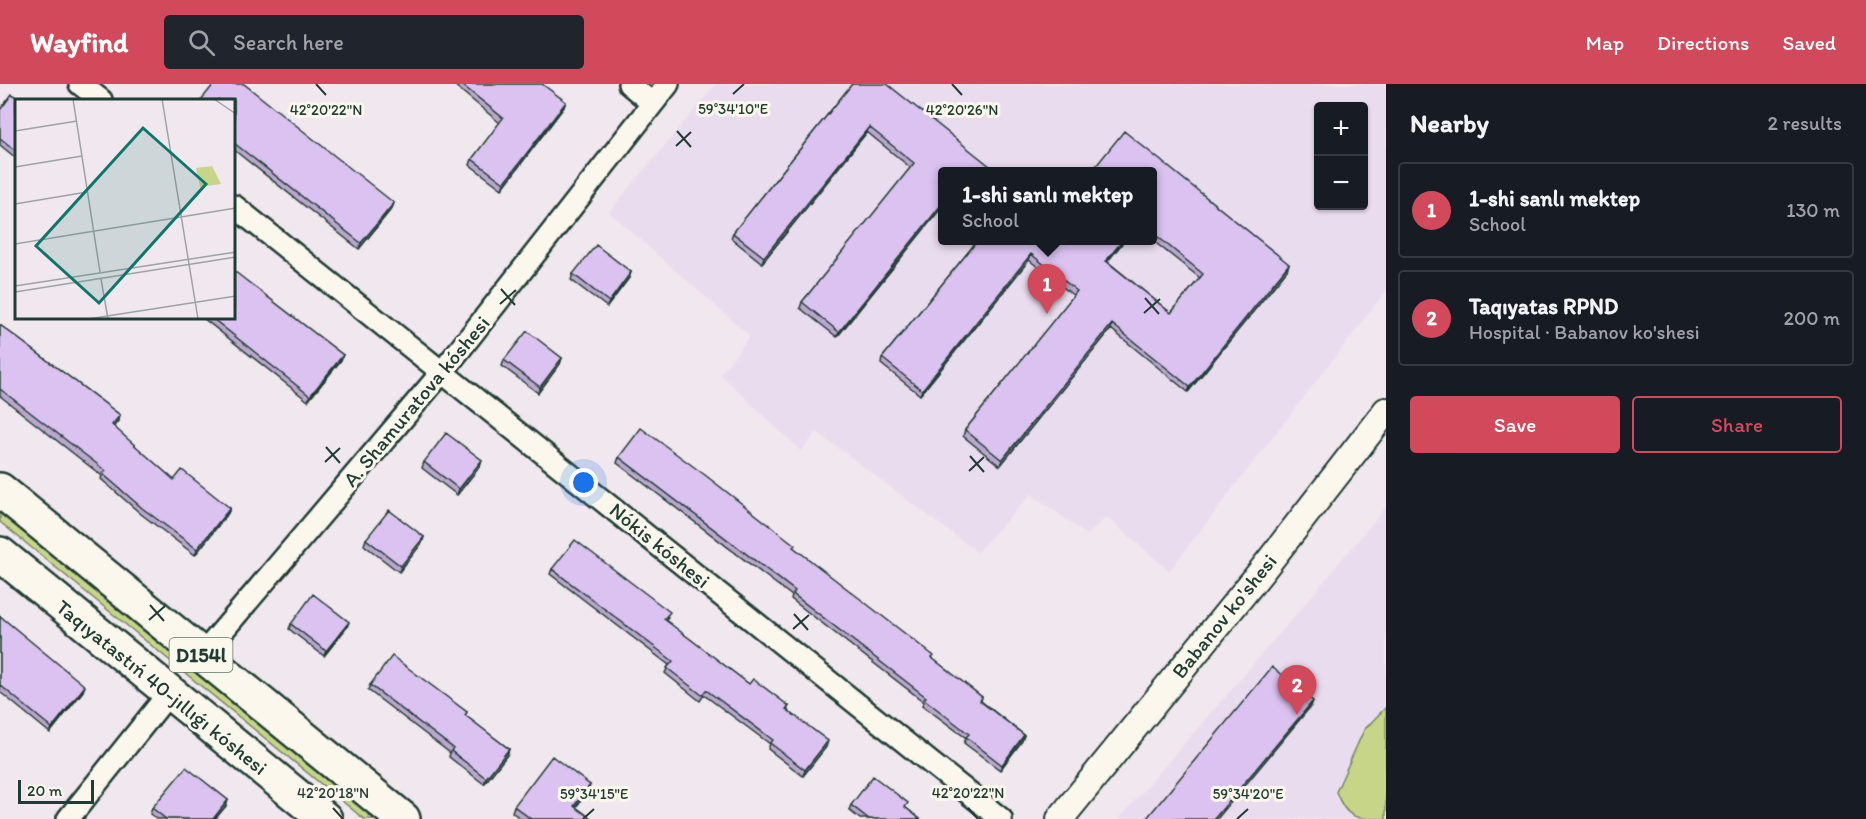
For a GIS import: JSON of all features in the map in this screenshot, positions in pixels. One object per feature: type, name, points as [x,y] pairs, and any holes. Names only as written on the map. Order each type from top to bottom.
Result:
[{"type":"main road","name":"D154l","points":[[0,489],[403,819]]},
{"type":"main road","name":"Taqıyatastıń 40-jıllıǵı kóshesi","points":[[0,554],[325,819]]},
{"type":"street","points":[[80,84],[100,99]]},
{"type":"street","points":[[629,84],[652,103]]},
{"type":"street","name":"A. Shamuratova kóshesi","points":[[202,655],[443,371],[668,84]]},
{"type":"street","name":"Nókis kóshesi","points":[[236,208],[1001,819]]},
{"type":"street","name":"Babanov ko'shesi","points":[[1060,819],[1260,573],[1386,411]]},
{"type":"street","points":[[68,819],[169,693]]},
{"type":"shaded area","points":[[716,84],[1386,84],[1386,291],[1169,571],[1107,517],[1087,535],[1031,494],[977,552],[817,432],[801,451],[720,374],[750,336],[609,212]]},
{"type":"shaded area","points":[[1386,507],[1386,819],[1119,819],[1299,611]]},
{"type":"green space","points":[[0,510],[379,819],[364,819],[0,522]]},
{"type":"green space","points":[[1386,707],[1386,819],[1359,818],[1344,808],[1336,792],[1364,730]]},
{"type":"building","points":[[214,84],[244,84],[394,203],[361,243],[236,145],[236,99],[202,99]]},
{"type":"building","points":[[461,84],[542,84],[566,102],[504,183],[472,159],[503,118]]},
{"type":"building","points":[[852,84],[887,84],[991,167],[938,167],[938,209],[839,332],[802,302],[914,163],[869,127],[764,257],[733,233]]},
{"type":"building","points":[[12,94],[19,99],[15,99],[15,150],[0,138],[0,110]]},
{"type":"building","points":[[1124,131],[1289,264],[1190,387],[1112,324],[1002,460],[965,430],[1077,291],[1031,254],[922,390],[882,358],[974,245],[1119,245],[1106,261],[1171,313],[1203,274],[1157,236],[1157,167],[1095,167]]},
{"type":"building","points":[[596,245],[631,272],[609,302],[573,274]]},
{"type":"building","points":[[236,273],[343,355],[310,396],[215,320],[236,320]]},
{"type":"building","points":[[0,325],[120,415],[112,425],[174,480],[182,470],[230,508],[197,549],[142,508],[103,474],[106,471],[0,389]]},
{"type":"building","points":[[527,331],[562,358],[540,387],[504,360]]},
{"type":"building","points":[[641,428],[795,545],[793,547],[934,656],[932,658],[982,697],[980,701],[1024,735],[1002,765],[966,737],[969,734],[924,699],[926,697],[793,594],[795,591],[619,457]]},
{"type":"building","points":[[446,433],[482,460],[459,489],[424,462]]},
{"type":"building","points":[[389,510],[424,537],[401,566],[366,539]]},
{"type":"building","points":[[575,540],[670,612],[664,619],[749,684],[753,679],[789,706],[786,709],[828,741],[805,770],[770,743],[773,740],[706,690],[702,695],[667,668],[673,661],[552,569]]},
{"type":"building","points":[[313,594],[349,622],[326,651],[291,624]]},
{"type":"building","points":[[0,616],[85,686],[52,728],[0,685]]},
{"type":"building","points":[[392,656],[467,712],[465,715],[509,749],[486,778],[451,751],[453,748],[370,685]]},
{"type":"building","points":[[1272,667],[1313,701],[1214,819],[1146,819]]},
{"type":"building","points":[[552,756],[590,785],[574,806],[592,819],[531,819],[514,806]]},
{"type":"building","points":[[186,767],[228,800],[213,819],[166,819],[152,808]]},
{"type":"building","points":[[873,776],[908,803],[905,807],[920,819],[869,819],[851,805]]},
{"type":"place","name":"1-shi sanlı mektep","points":[[1047,314]]},
{"type":"place","name":"Taqıyatas RPND","points":[[1297,715]]}]
